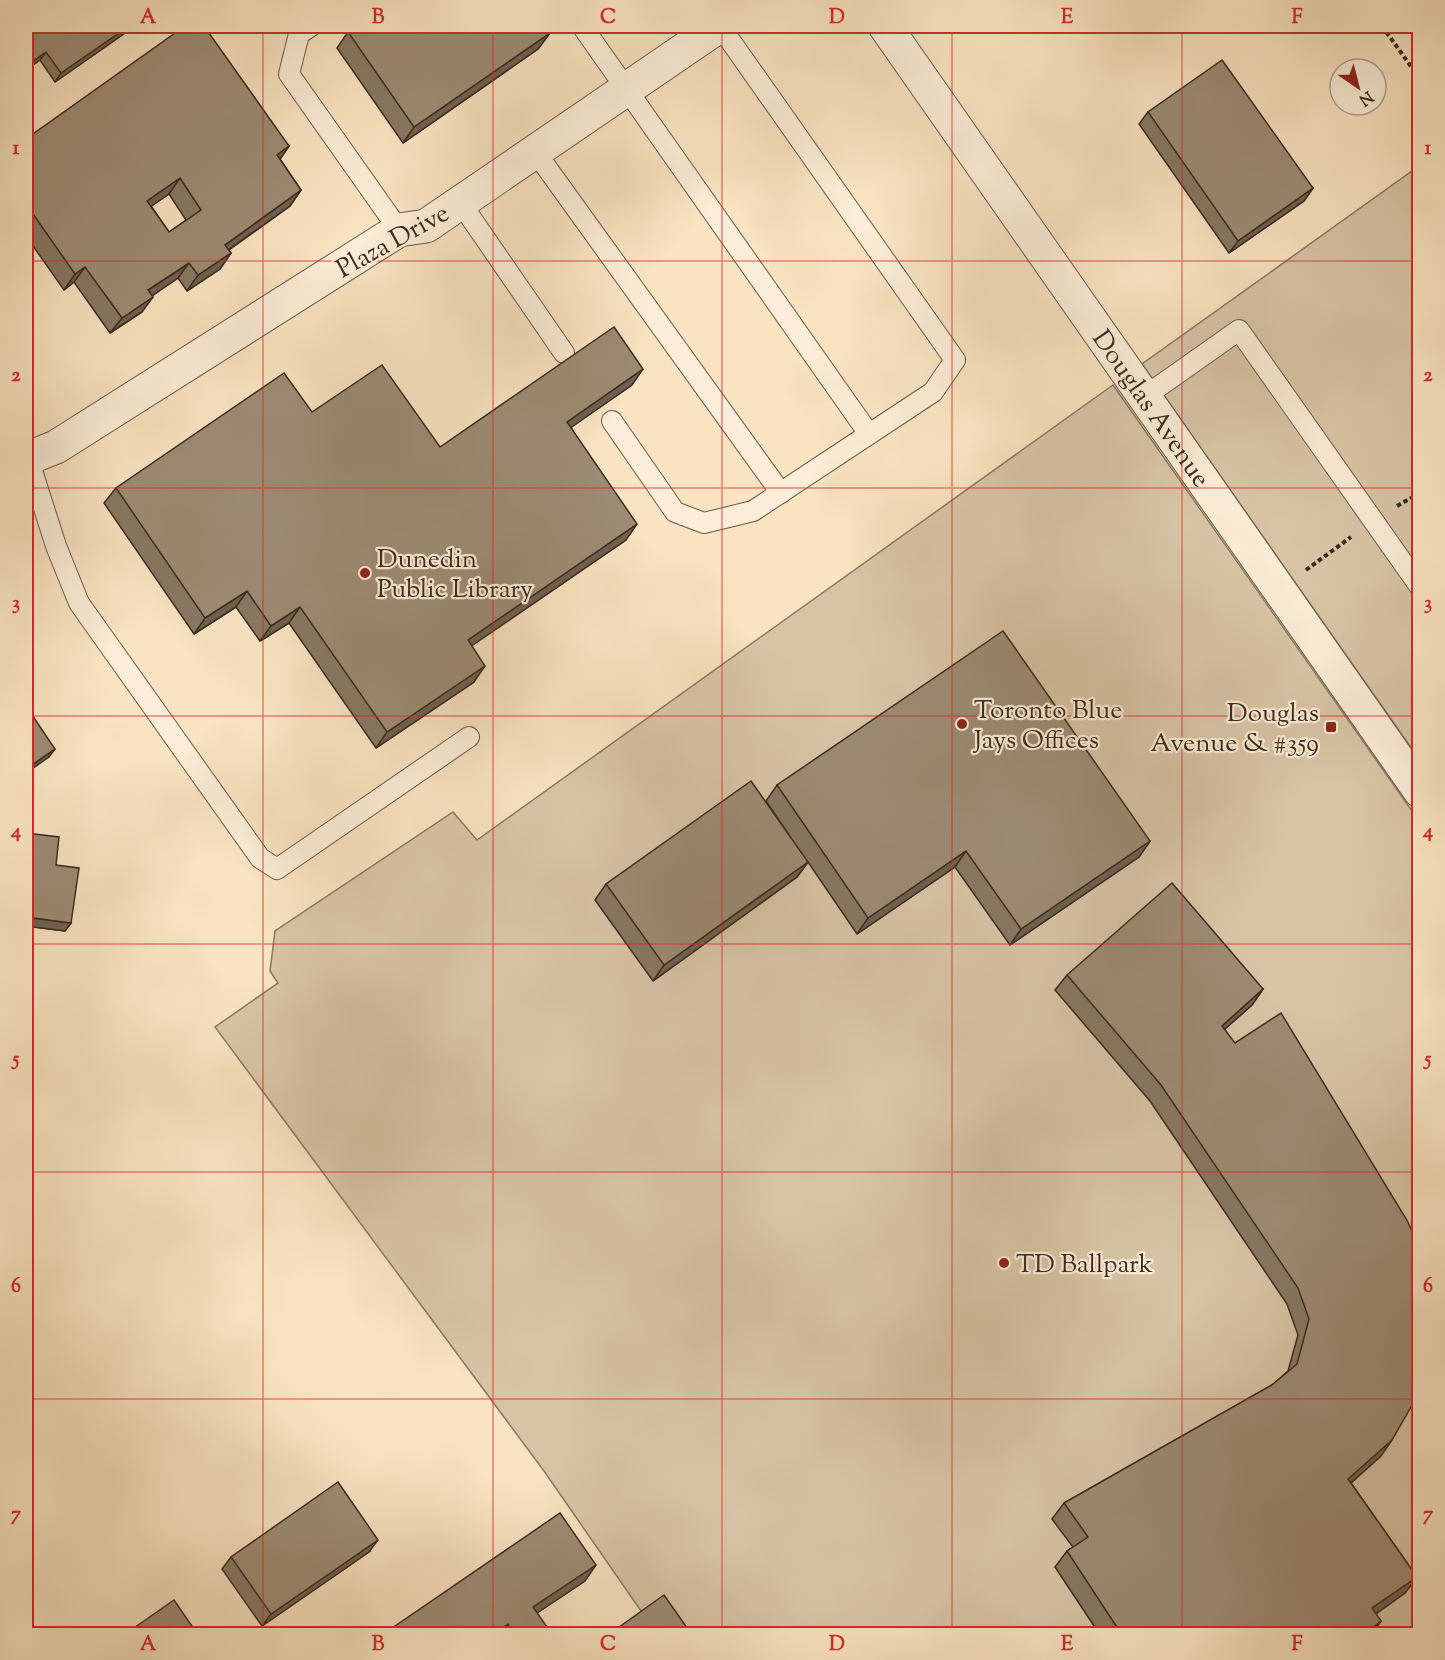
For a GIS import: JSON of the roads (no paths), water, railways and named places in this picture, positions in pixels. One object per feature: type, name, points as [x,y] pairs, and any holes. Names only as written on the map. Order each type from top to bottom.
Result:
[{"type":"street","name":"Plaza Drive","points":[[27,458],[56,447],[399,230],[426,226],[534,150],[720,26]]},
{"type":"street","name":"Douglas Avenue","points":[[885,26],[1419,791]]},
{"type":"lane","points":[[311,26],[299,33],[289,74],[399,230]]},
{"type":"lane","points":[[582,26],[869,434]]},
{"type":"lane","points":[[612,421],[675,512],[704,523],[753,511],[781,493],[933,392],[955,360],[720,26]]},
{"type":"lane","points":[[534,150],[781,493]]},
{"type":"lane","points":[[460,202],[564,353]]},
{"type":"lane","points":[[1144,397],[1239,330],[1419,587]]},
{"type":"lane","points":[[27,458],[56,546],[79,603],[260,858],[277,869],[470,737]]},
{"type":"place","name":"Dunedin Public Library","points":[[365,573]]},
{"type":"place","name":"Toronto Blue Jays Offices","points":[[962,724]]},
{"type":"place","name":"Douglas Avenue & #359","points":[[1331,727]]},
{"type":"place","name":"TD Ballpark","points":[[1004,1263]]}]
